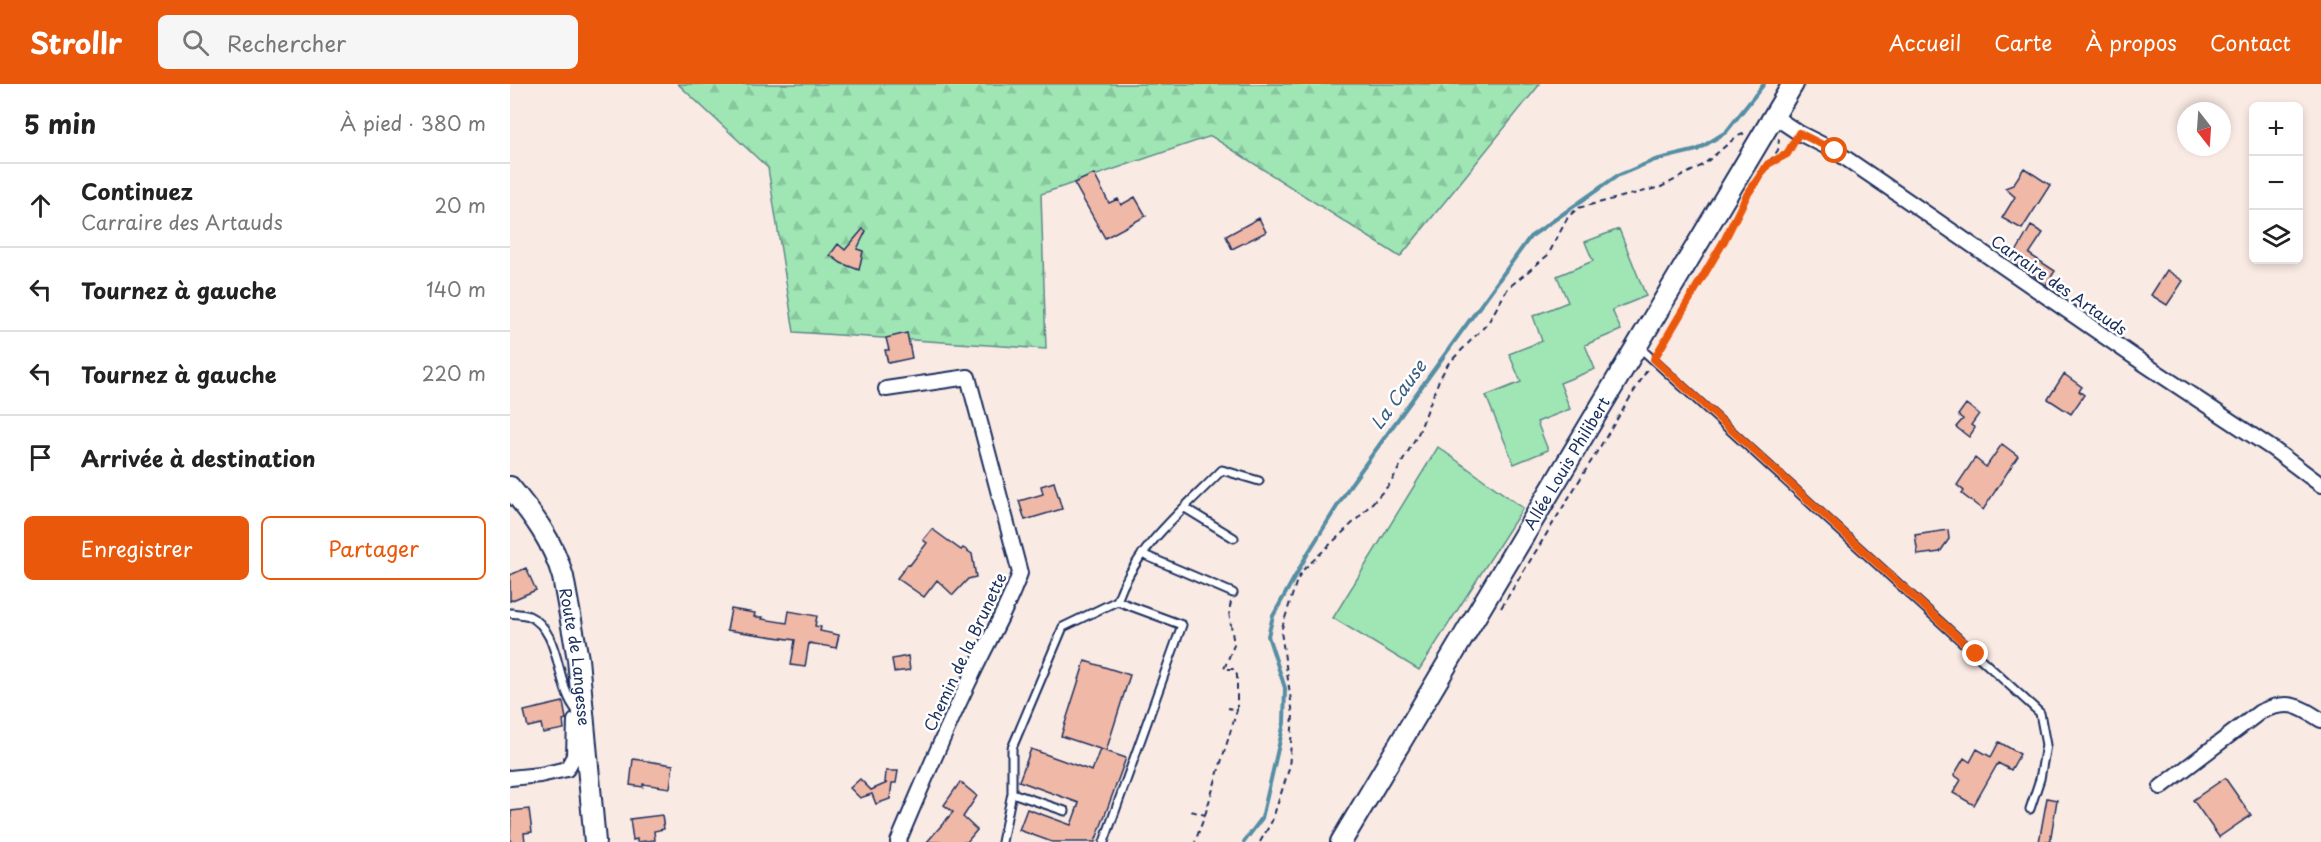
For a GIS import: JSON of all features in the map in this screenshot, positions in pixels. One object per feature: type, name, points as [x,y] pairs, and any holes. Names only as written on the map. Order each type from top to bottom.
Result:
[{"type":"street","name":"Allée Louis Philibert","points":[[1341,842],[1637,346],[1778,120],[1793,84]]},
{"type":"street","name":"Carraire des Artauds","points":[[1778,120],[1835,151],[2146,365],[2273,449],[2321,485]]},
{"type":"street","name":"Chemin de la Brunette","points":[[886,389],[968,377],[1020,573],[1010,602],[988,641],[933,756],[898,842]]},
{"type":"street","name":"Route de Langesse","points":[[510,487],[542,527],[560,564],[578,660],[595,842]]},
{"type":"street","points":[[2161,787],[2260,712],[2277,704],[2301,706],[2321,720]]},
{"type":"street","points":[[510,778],[560,772],[567,769],[574,756],[575,721],[584,719]]},
{"type":"lane","points":[[1637,346],[1654,359],[2040,713],[2046,745],[2040,778],[2030,809]]},
{"type":"lane","points":[[1002,842],[1012,794],[1012,748],[1064,627],[1117,601],[1123,583],[1142,554],[1222,470],[1258,481]]},
{"type":"lane","points":[[1185,508],[1234,538]]},
{"type":"lane","points":[[1142,554],[1233,593]]},
{"type":"lane","points":[[1104,842],[1182,626],[1117,601]]},
{"type":"lane","points":[[510,613],[528,616],[543,626],[554,650],[567,698],[584,719]]},
{"type":"lane","points":[[1012,794],[1065,811]]},
{"type":"path","points":[[1498,613],[1654,359],[1724,241],[1747,195],[1780,146],[1778,120]]},
{"type":"path","points":[[1260,842],[1272,821],[1289,769],[1293,715],[1281,631],[1302,571],[1390,484],[1419,432],[1439,380],[1448,364],[1488,323],[1508,288],[1548,255],[1568,217],[1578,208],[1661,187],[1703,165],[1736,137],[1750,131]]},
{"type":"path","points":[[1768,164],[1787,154],[1799,133]]},
{"type":"path","points":[[1195,842],[1237,710],[1237,675],[1233,669],[1224,669],[1234,645],[1229,612],[1233,593]]},
{"type":"path","points":[[1228,708],[1237,710]]},
{"type":"path","points":[[1191,811],[1205,815]]},
{"type":"green space","points":[[678,84],[1540,84],[1400,257],[1211,136],[1041,194],[1046,349],[794,332],[768,168]]},
{"type":"green space","points":[[1619,229],[1646,296],[1612,310],[1621,330],[1585,345],[1595,369],[1560,383],[1570,409],[1537,422],[1548,450],[1514,464],[1486,396],[1521,382],[1509,354],[1542,341],[1533,316],[1568,302],[1557,276],[1593,261],[1585,242]]},
{"type":"green space","points":[[1438,447],[1523,508],[1419,670],[1333,618]]},
{"type":"building","points":[[2024,168],[2050,185],[2022,229],[2002,218],[2015,197],[2005,188],[2013,185]]},
{"type":"building","points":[[1094,174],[1109,203],[1118,199],[1121,205],[1135,197],[1146,216],[1105,238],[1074,183]]},
{"type":"building","points":[[1259,218],[1266,232],[1232,249],[1226,236]]},
{"type":"building","points":[[2031,226],[2043,233],[2029,254],[2055,271],[2046,285],[2012,259]]},
{"type":"building","points":[[863,229],[866,231],[857,249],[863,251],[859,270],[841,263],[830,255],[838,244],[845,250]]},
{"type":"building","points":[[2167,270],[2183,281],[2167,305],[2151,295]]},
{"type":"building","points":[[907,333],[912,358],[888,363],[885,350],[889,350],[886,338]]},
{"type":"building","points":[[2064,374],[2082,387],[2079,391],[2084,395],[2071,414],[2048,399]]},
{"type":"building","points":[[1966,404],[1979,414],[1971,425],[1975,428],[1969,437],[1956,427],[1963,419],[1958,415]]},
{"type":"building","points":[[2002,444],[2018,456],[1983,510],[1962,494],[1964,491],[1957,485],[1975,458],[1986,467]]},
{"type":"building","points":[[1054,482],[1062,509],[1025,520],[1019,501],[1043,494],[1041,486]]},
{"type":"building","points":[[932,529],[961,550],[963,548],[972,554],[976,577],[968,579],[953,595],[937,580],[924,597],[897,578],[927,543],[923,540]]},
{"type":"building","points":[[1948,530],[1949,539],[1940,552],[1918,555],[1915,535]]},
{"type":"building","points":[[526,568],[536,590],[510,601],[510,575]]},
{"type":"building","points":[[731,609],[755,613],[754,617],[763,617],[762,619],[787,623],[789,611],[817,616],[815,626],[821,627],[820,631],[839,635],[836,648],[809,643],[805,667],[791,665],[795,640],[727,630]]},
{"type":"building","points":[[908,656],[910,670],[894,672],[892,659]]},
{"type":"building","points":[[1085,661],[1130,675],[1106,751],[1061,736]]},
{"type":"building","points":[[563,702],[566,719],[563,720],[564,729],[543,733],[541,724],[528,727],[524,711]]},
{"type":"building","points":[[1999,742],[2020,754],[2011,770],[1998,763],[1974,805],[1953,793],[1961,780],[1954,775],[1964,758],[1970,762],[1977,749],[1991,757]]},
{"type":"building","points":[[1031,749],[1092,771],[1100,749],[1126,758],[1095,842],[1052,842],[1019,830],[1027,809],[1071,825],[1079,803],[1019,781]]},
{"type":"building","points":[[633,759],[673,765],[670,788],[643,784],[643,787],[630,785]]},
{"type":"building","points":[[886,771],[898,771],[896,783],[892,783],[890,799],[876,804],[872,794],[860,798],[850,788],[860,779],[871,790],[887,783],[885,783]]},
{"type":"building","points":[[2225,778],[2251,815],[2219,837],[2193,800]]},
{"type":"building","points":[[960,782],[977,796],[963,817],[977,830],[967,842],[927,842],[953,812],[944,805]]},
{"type":"building","points":[[2047,798],[2057,800],[2050,842],[2039,842]]},
{"type":"building","points":[[529,809],[532,832],[524,833],[525,842],[510,842],[511,811]]},
{"type":"building","points":[[662,815],[664,829],[654,831],[655,840],[637,842],[637,839],[633,840],[630,819]]},
{"type":"waterway","name":"La Cause","points":[[1244,842],[1262,818],[1284,723],[1285,688],[1268,636],[1273,616],[1308,553],[1351,484],[1530,237],[1617,176],[1655,160],[1697,150],[1726,132],[1764,84]]},
{"type":"route","points":[[1835,151],[1799,133],[1787,154],[1768,164],[1747,195],[1736,221],[1654,359],[1976,654]]}]
